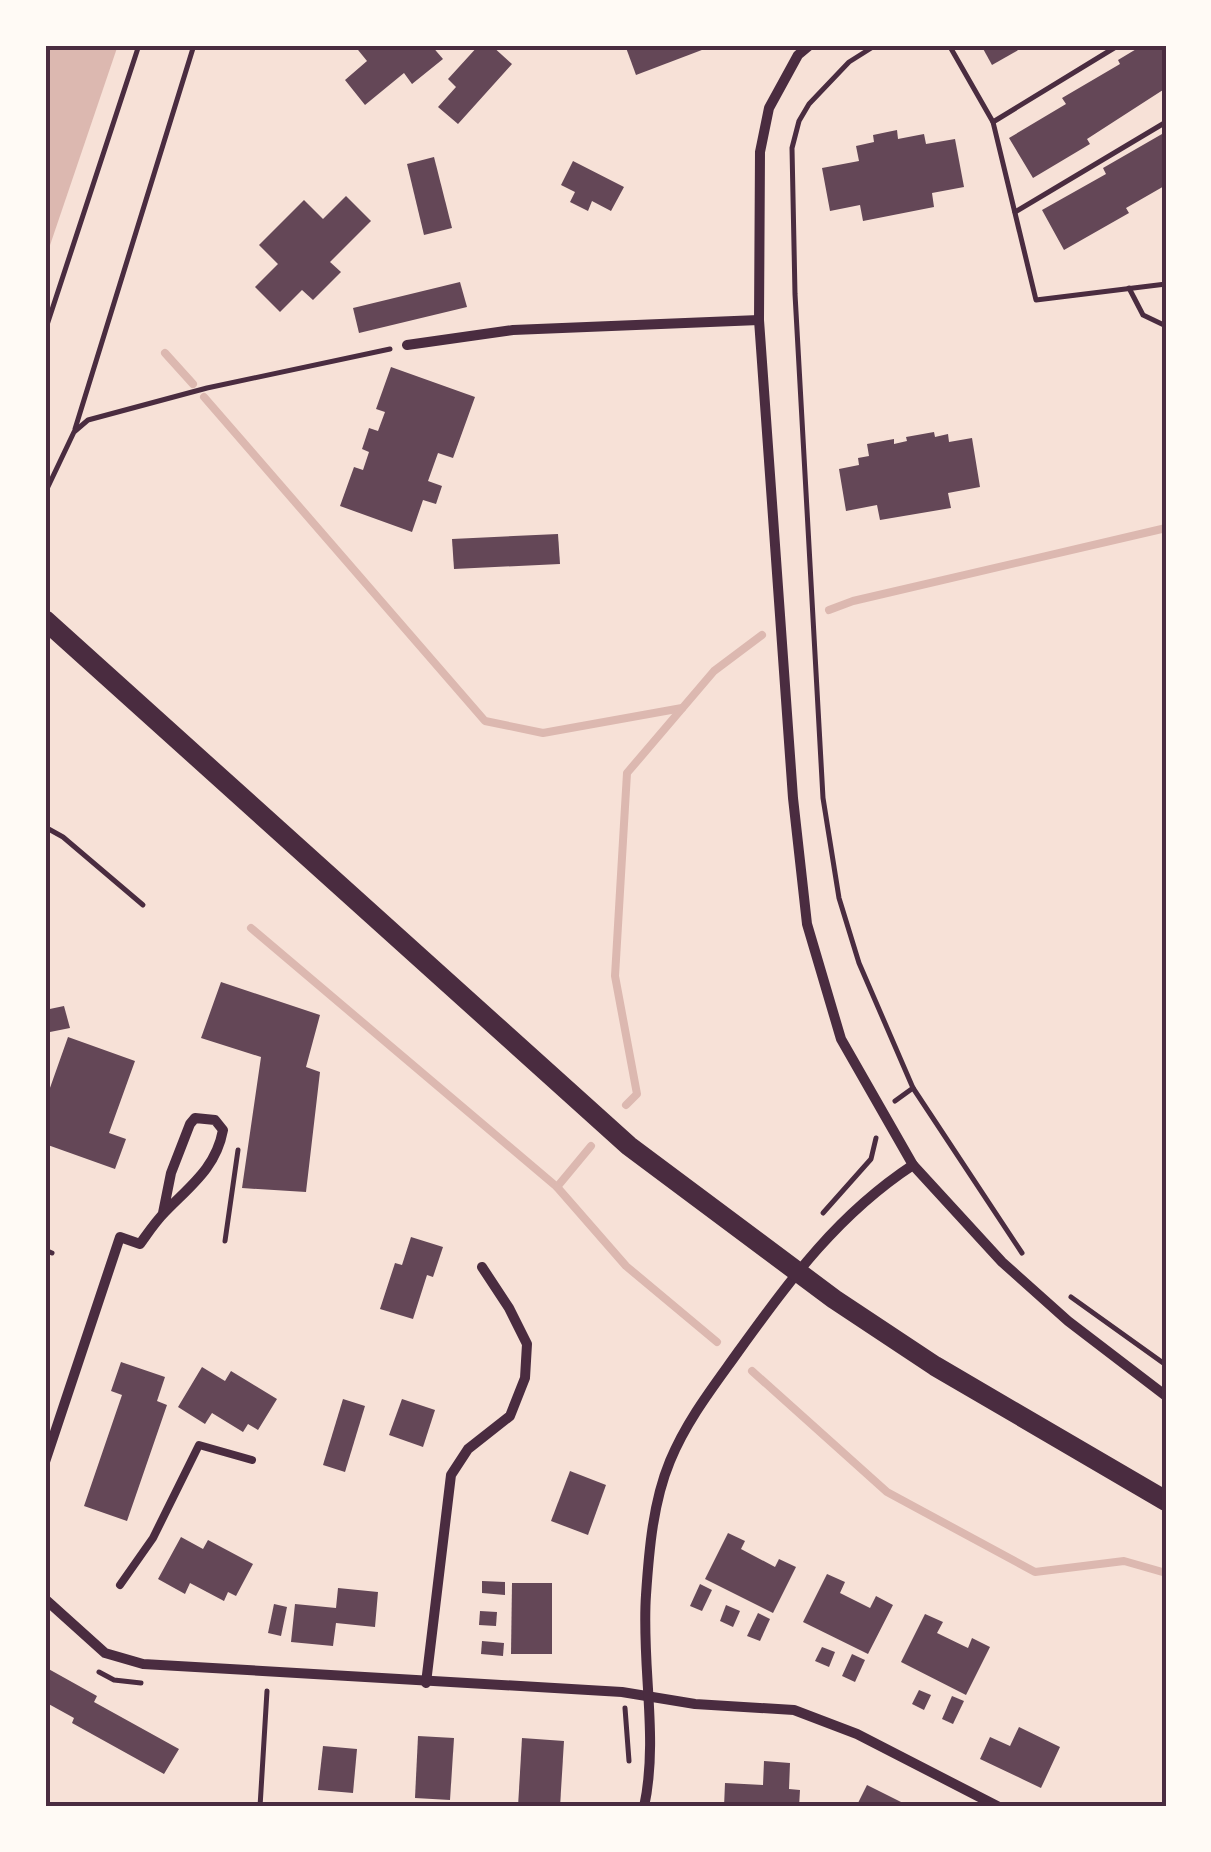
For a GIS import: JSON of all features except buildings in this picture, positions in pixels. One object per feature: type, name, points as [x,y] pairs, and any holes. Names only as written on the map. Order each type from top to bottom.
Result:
[{"type":"main road","points":[[45,620],[630,1146],[755,1242],[935,1366],[1166,1501]]},
{"type":"street","points":[[790,45],[798,55]]},
{"type":"street","points":[[810,45],[798,55],[769,108],[760,152],[759,320],[793,798],[807,924],[841,1039],[913,1164],[1002,1262],[1068,1321],[1166,1396]]},
{"type":"street","points":[[407,346],[513,330],[759,320]]},
{"type":"street","points":[[45,1462],[120,1236],[140,1244],[212,1162],[223,1130],[215,1120],[195,1118],[190,1124],[172,1173],[163,1214]]},
{"type":"street","points":[[644,1807],[649,1747],[645,1600],[657,1504],[668,1464],[686,1424],[779,1295],[833,1229],[876,1189],[913,1164]]},
{"type":"street","points":[[426,1683],[451,1475],[468,1449],[510,1416],[524,1378],[527,1344],[482,1267]]},
{"type":"street","points":[[45,1599],[104,1653],[143,1664],[622,1692],[794,1710],[857,1734],[1000,1807]]},
{"type":"lane","points":[[120,1584],[153,1538],[199,1446],[252,1460]]},
{"type":"path","points":[[45,331],[139,45]]},
{"type":"path","points":[[45,494],[74,432],[194,45]]},
{"type":"path","points":[[876,45],[825,85],[799,121],[792,148],[795,294],[823,798],[840,898],[859,963],[913,1088],[1028,1259]]},
{"type":"path","points":[[950,45],[992,122],[1036,300],[1166,284]]},
{"type":"path","points":[[992,122],[1119,45]]},
{"type":"path","points":[[1014,212],[1166,122]]},
{"type":"path","points":[[1129,288],[1143,315],[1166,326]]},
{"type":"path","points":[[74,432],[88,420],[114,412],[407,346]]},
{"type":"path","points":[[45,826],[143,904]]},
{"type":"path","points":[[821,1216],[871,1160],[876,1136],[870,1120],[913,1088]]},
{"type":"path","points":[[225,1241],[239,1147]]},
{"type":"path","points":[[1061,1290],[1166,1364]]},
{"type":"path","points":[[260,1807],[267,1691]]},
{"type":"path","points":[[622,1692],[630,1768]]},
{"type":"shaded area","points":[[45,45],[118,45],[45,260]]},
{"type":"waterway","points":[[165,353],[193,384]]},
{"type":"waterway","points":[[204,397],[485,721],[543,733],[682,708]]},
{"type":"waterway","points":[[829,610],[853,601],[1166,528]]},
{"type":"waterway","points":[[626,1105],[637,1094],[615,976],[627,773],[714,671],[762,635]]},
{"type":"waterway","points":[[251,928],[557,1187],[591,1146]]},
{"type":"waterway","points":[[557,1187],[626,1266],[717,1342]]},
{"type":"waterway","points":[[752,1371],[887,1492],[1035,1572],[1124,1561],[1166,1573]]}]
